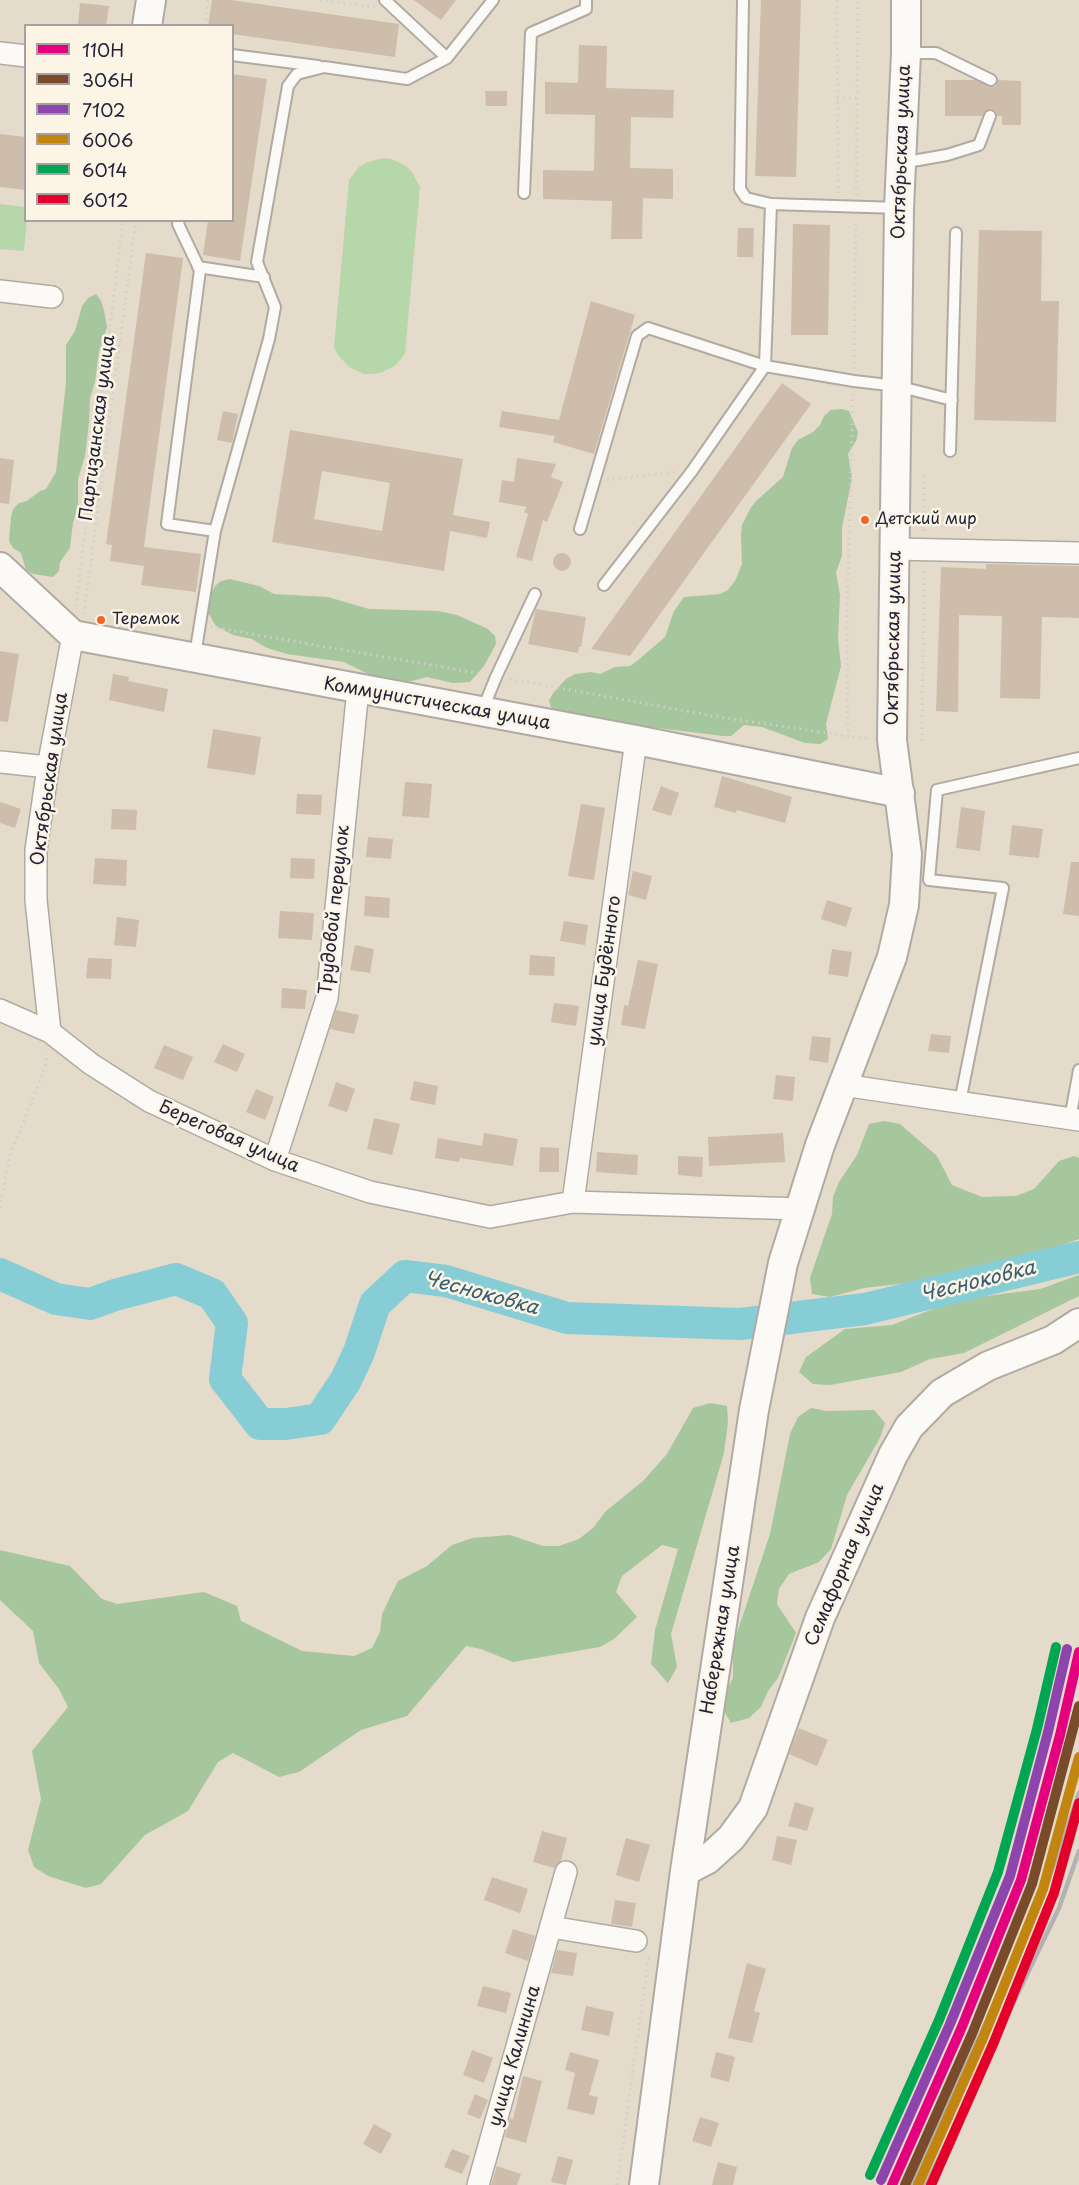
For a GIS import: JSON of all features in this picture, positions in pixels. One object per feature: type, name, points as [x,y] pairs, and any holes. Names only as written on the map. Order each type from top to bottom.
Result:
[{"type":"street","points":[[147,24],[150,0]]},
{"type":"street","name":"Октябрьская улица","points":[[843,1085],[892,957],[904,905],[907,854],[892,740],[899,208],[906,0]]},
{"type":"street","points":[[0,53],[24,56]]},
{"type":"street","points":[[0,291],[52,297]]},
{"type":"street","points":[[895,549],[1079,553]]},
{"type":"street","points":[[0,567],[77,636]]},
{"type":"street","name":"Октябрьская улица","points":[[50,1032],[36,890],[36,850],[48,767],[77,636]]},
{"type":"street","name":"Коммунистическая улица","points":[[77,636],[636,740],[900,793]]},
{"type":"street","name":"Трудовой переулок","points":[[275,1160],[327,998],[358,689]]},
{"type":"street","name":"улица Будённого","points":[[573,1202],[636,740]]},
{"type":"street","points":[[0,762],[48,767]]},
{"type":"street","name":"Береговая улица","points":[[0,1010],[50,1032],[91,1064],[149,1101],[275,1160],[370,1192],[490,1217],[573,1202],[801,1209]]},
{"type":"street","points":[[843,1085],[1075,1119]]},
{"type":"street","name":"Набережная улица","points":[[644,2185],[685,1871],[754,1410],[783,1263],[820,1145],[843,1085]]},
{"type":"street","name":"Семафорная улица","points":[[685,1871],[708,1859],[723,1845],[753,1808],[820,1618],[893,1455],[909,1427],[942,1393],[988,1366],[1053,1340],[1079,1323]]},
{"type":"street","name":"улица Калинина","points":[[478,2185],[566,1872]]},
{"type":"street","points":[[551,1927],[636,1941]]},
{"type":"lane","points":[[234,55],[407,79],[447,58],[493,0]]},
{"type":"lane","points":[[524,193],[531,33],[586,9],[586,0]]},
{"type":"lane","points":[[743,1],[740,189],[746,198],[771,204],[899,208]]},
{"type":"lane","points":[[391,3],[447,58]]},
{"type":"lane","points":[[906,53],[936,53],[992,80]]},
{"type":"lane","points":[[194,658],[215,531],[269,339],[275,307],[257,262],[288,86],[297,74],[324,67]]},
{"type":"lane","points":[[901,163],[946,155],[979,145],[990,116]]},
{"type":"lane","points":[[604,585],[692,471],[765,366],[771,204]]},
{"type":"lane","points":[[178,222],[200,270],[167,524],[215,531]]},
{"type":"lane","points":[[950,451],[956,233]]},
{"type":"lane","points":[[198,267],[264,277]]},
{"type":"lane","points":[[580,529],[637,336],[648,328],[765,366],[897,386],[952,400]]},
{"type":"lane","points":[[482,712],[496,677],[536,594]]},
{"type":"lane","points":[[960,1102],[1004,888],[929,879],[938,790],[1079,758]]},
{"type":"lane","points":[[1075,1119],[1079,1070]]},
{"type":"path","points":[[205,24],[208,0]]},
{"type":"path","points":[[320,0],[391,3]]},
{"type":"path","points":[[837,0],[838,206]]},
{"type":"path","points":[[837,99],[858,98]]},
{"type":"path","name":"Партизанская улица","points":[[77,636],[123,222]]},
{"type":"path","points":[[77,636],[136,222]]},
{"type":"path","points":[[594,481],[692,471]]},
{"type":"path","points":[[922,741],[924,476]]},
{"type":"path","points":[[200,625],[719,717],[869,739]]},
{"type":"path","points":[[0,1208],[10,1155],[45,1068],[50,1032]]},
{"type":"green space","points":[[382,158],[391,159],[406,166],[420,187],[405,354],[395,366],[380,373],[364,374],[349,367],[334,347],[349,180],[359,167]]},
{"type":"green space","points":[[0,204],[24,207],[24,222],[27,222],[24,251],[0,249]]},
{"type":"green space","points":[[96,294],[104,310],[107,327],[99,352],[95,382],[90,398],[85,456],[78,479],[78,505],[70,548],[60,562],[59,571],[53,577],[33,574],[26,570],[21,553],[13,548],[9,541],[11,517],[13,509],[19,503],[27,501],[46,489],[56,472],[66,383],[66,345],[75,331],[82,306],[88,298]]},
{"type":"green space","points":[[831,410],[849,411],[858,432],[856,441],[848,454],[852,478],[842,528],[842,556],[836,572],[840,595],[838,639],[841,666],[826,724],[828,739],[820,744],[805,743],[762,727],[744,725],[731,736],[723,736],[584,719],[551,708],[549,700],[554,692],[566,679],[575,674],[591,672],[600,674],[615,667],[630,666],[637,661],[665,637],[674,611],[684,597],[720,594],[728,590],[735,581],[742,564],[742,525],[750,509],[783,477],[792,448],[798,440],[813,432]]},
{"type":"green space","points":[[230,579],[259,586],[274,594],[328,597],[369,609],[438,611],[457,615],[488,629],[495,636],[496,644],[484,666],[470,682],[453,683],[427,677],[397,685],[378,679],[344,662],[287,654],[267,648],[252,639],[233,635],[216,626],[207,611],[207,602],[215,586],[221,581]]},
{"type":"green space","points":[[884,1121],[900,1124],[937,1156],[952,1185],[982,1197],[1016,1196],[1034,1189],[1059,1161],[1074,1156],[1079,1158],[1079,1239],[998,1268],[964,1271],[934,1280],[864,1288],[830,1297],[812,1294],[810,1278],[832,1214],[833,1197],[839,1182],[857,1155],[869,1124]]},
{"type":"green space","points":[[1079,1275],[1079,1296],[964,1353],[930,1359],[901,1372],[830,1385],[813,1384],[799,1372],[806,1357],[845,1329],[892,1325],[956,1300],[1040,1289]]},
{"type":"green space","points":[[710,1403],[727,1406],[728,1422],[724,1453],[671,1634],[677,1667],[668,1683],[651,1664],[655,1630],[678,1549],[662,1545],[622,1576],[616,1592],[637,1617],[614,1639],[600,1647],[513,1662],[481,1649],[466,1646],[407,1716],[361,1730],[299,1772],[279,1777],[233,1753],[218,1762],[188,1811],[145,1835],[101,1884],[86,1888],[48,1876],[34,1867],[28,1850],[41,1799],[32,1751],[68,1707],[59,1689],[39,1663],[33,1631],[0,1600],[0,1550],[70,1566],[102,1599],[117,1604],[204,1592],[237,1606],[241,1621],[302,1651],[354,1656],[372,1648],[380,1632],[382,1614],[398,1581],[427,1566],[452,1545],[472,1538],[510,1535],[543,1546],[559,1546],[579,1539],[594,1527],[605,1512],[644,1480],[667,1454],[693,1408]]},
{"type":"green space","points":[[811,1408],[826,1411],[874,1410],[885,1423],[880,1438],[847,1495],[831,1549],[819,1562],[789,1574],[779,1589],[777,1604],[796,1633],[778,1678],[768,1691],[761,1707],[749,1718],[731,1723],[722,1708],[726,1691],[733,1678],[733,1645],[770,1534],[790,1434],[798,1417]]},
{"type":"building","points":[[212,0],[231,0],[399,24],[395,57],[234,34],[234,24],[208,24]]},
{"type":"building","points":[[414,0],[456,0],[441,20]]},
{"type":"building","points":[[761,0],[801,0],[796,177],[755,176]]},
{"type":"building","points":[[80,3],[109,6],[106,24],[78,24]]},
{"type":"building","points":[[579,45],[607,46],[606,88],[674,90],[673,118],[631,117],[630,168],[673,169],[673,199],[643,198],[642,239],[611,239],[612,201],[543,199],[543,170],[594,171],[595,115],[545,114],[545,82],[578,83]]},
{"type":"building","points":[[234,74],[267,79],[240,261],[203,255],[208,222],[234,222]]},
{"type":"building","points":[[945,80],[975,80],[991,87],[996,86],[998,80],[1021,81],[1021,125],[1002,125],[1002,116],[997,116],[992,109],[986,110],[982,116],[945,116]]},
{"type":"building","points":[[485,91],[507,91],[507,106],[486,106]]},
{"type":"building","points":[[0,134],[24,137],[24,190],[0,187]]},
{"type":"building","points":[[793,224],[830,225],[828,335],[791,335]]},
{"type":"building","points":[[738,228],[754,228],[753,257],[737,257]]},
{"type":"building","points":[[979,230],[1042,231],[1041,301],[1059,301],[1056,422],[974,420]]},
{"type":"building","points":[[146,253],[183,258],[144,547],[201,554],[196,592],[141,585],[144,566],[110,561],[112,545],[106,544]]},
{"type":"building","points":[[591,301],[635,315],[594,454],[553,442],[555,436],[499,427],[502,411],[559,420]]},
{"type":"building","points":[[782,383],[811,404],[630,656],[591,649]]},
{"type":"building","points":[[223,411],[238,414],[232,443],[217,440]]},
{"type":"building","points":[[290,430],[463,459],[453,515],[490,522],[487,538],[450,531],[444,571],[272,542]],"holes":[[[322,471],[390,483],[382,531],[314,519]]]},
{"type":"building","points":[[0,458],[14,460],[9,504],[0,503]]},
{"type":"building","points":[[517,458],[556,464],[551,477],[563,482],[547,522],[543,520],[532,561],[516,557],[528,514],[524,512],[527,507],[499,502],[502,480],[514,482]]},
{"type":"building","points":[[562,553],[568,556],[571,562],[568,568],[562,571],[556,568],[553,562],[556,556]]},
{"type":"building","points":[[986,564],[1079,566],[1079,618],[1042,617],[1040,699],[1000,698],[1002,616],[959,615],[958,712],[936,711],[941,567],[986,569]]},
{"type":"building","points":[[536,609],[586,617],[578,653],[528,644]]},
{"type":"building","points":[[0,651],[19,654],[8,722],[0,721]]},
{"type":"building","points":[[113,674],[129,677],[128,681],[168,689],[164,712],[109,700]]},
{"type":"building","points":[[213,729],[261,737],[255,775],[207,768]]},
{"type":"building","points":[[722,776],[792,797],[785,823],[737,810],[736,813],[714,807]]},
{"type":"building","points":[[405,782],[432,784],[429,818],[402,816]]},
{"type":"building","points":[[661,786],[679,793],[671,816],[652,810]]},
{"type":"building","points":[[297,794],[322,795],[321,815],[296,814]]},
{"type":"building","points":[[0,802],[21,809],[15,828],[0,823]]},
{"type":"building","points":[[581,804],[605,808],[594,880],[568,876]]},
{"type":"building","points":[[961,807],[985,811],[980,851],[956,848]]},
{"type":"building","points":[[112,809],[137,810],[136,830],[111,829]]},
{"type":"building","points":[[1012,825],[1043,829],[1039,858],[1009,855]]},
{"type":"building","points":[[368,837],[393,839],[391,859],[366,857]]},
{"type":"building","points":[[95,858],[127,860],[126,886],[93,884]]},
{"type":"building","points":[[291,858],[315,859],[314,879],[290,878]]},
{"type":"building","points":[[1071,862],[1079,862],[1079,916],[1063,914]]},
{"type":"building","points":[[633,871],[652,876],[646,900],[628,895]]},
{"type":"building","points":[[365,896],[390,898],[389,918],[364,916]]},
{"type":"building","points":[[827,900],[852,908],[846,927],[821,919]]},
{"type":"building","points":[[280,911],[314,913],[312,940],[278,938]]},
{"type":"building","points":[[117,917],[139,920],[136,947],[114,945]]},
{"type":"building","points":[[564,921],[588,925],[585,945],[560,941]]},
{"type":"building","points":[[355,945],[374,949],[370,973],[350,970]]},
{"type":"building","points":[[832,949],[852,952],[848,977],[828,974]]},
{"type":"building","points":[[530,955],[555,957],[554,976],[529,975]]},
{"type":"building","points":[[88,958],[112,959],[111,979],[86,978]]},
{"type":"building","points":[[638,960],[658,964],[645,1029],[621,1025],[624,1005],[628,1006]]},
{"type":"building","points":[[282,988],[307,990],[305,1009],[281,1008]]},
{"type":"building","points":[[554,1003],[579,1006],[576,1026],[551,1022]]},
{"type":"building","points":[[336,1010],[359,1015],[354,1034],[330,1029]]},
{"type":"building","points":[[931,1034],[951,1036],[949,1053],[928,1051]]},
{"type":"building","points":[[812,1036],[831,1038],[828,1063],[809,1060]]},
{"type":"building","points":[[223,1044],[245,1054],[237,1072],[214,1062]]},
{"type":"building","points":[[164,1045],[193,1057],[183,1080],[154,1068]]},
{"type":"building","points":[[776,1075],[795,1077],[793,1101],[773,1099]]},
{"type":"building","points":[[414,1081],[438,1086],[435,1105],[410,1100]]},
{"type":"building","points":[[336,1082],[355,1089],[347,1112],[328,1106]]},
{"type":"building","points":[[256,1089],[274,1097],[265,1120],[246,1112]]},
{"type":"building","points":[[374,1118],[400,1124],[392,1155],[367,1149]]},
{"type":"building","points":[[484,1133],[518,1139],[513,1166],[460,1158],[459,1162],[435,1158],[438,1138],[482,1146]]},
{"type":"building","points":[[783,1133],[785,1162],[709,1166],[708,1137]]},
{"type":"building","points":[[540,1147],[559,1148],[559,1172],[539,1172]]},
{"type":"building","points":[[597,1152],[638,1155],[637,1175],[596,1172]]},
{"type":"building","points":[[678,1156],[703,1157],[702,1177],[678,1175]]},
{"type":"building","points":[[799,1728],[828,1740],[817,1766],[789,1754]]},
{"type":"building","points":[[795,1802],[814,1808],[807,1831],[788,1826]]},
{"type":"building","points":[[542,1831],[567,1838],[561,1861],[554,1868],[533,1862]]},
{"type":"building","points":[[777,1836],[797,1840],[791,1865],[772,1860]]},
{"type":"building","points":[[626,1838],[650,1845],[639,1882],[616,1875]]},
{"type":"building","points":[[492,1877],[528,1889],[520,1913],[484,1900]]},
{"type":"building","points":[[615,1900],[636,1903],[632,1927],[611,1924]]},
{"type":"building","points":[[513,1929],[535,1936],[528,1961],[505,1953]]},
{"type":"building","points":[[557,1950],[577,1953],[573,1976],[551,1973]]},
{"type":"building","points":[[747,1963],[766,1969],[754,2011],[760,2013],[752,2043],[728,2038]]},
{"type":"building","points":[[483,1986],[511,1993],[506,2013],[477,2006]]},
{"type":"building","points":[[586,2006],[614,2012],[609,2036],[581,2030]]},
{"type":"building","points":[[472,2050],[493,2058],[484,2083],[463,2075]]},
{"type":"building","points":[[570,2052],[599,2060],[589,2095],[598,2097],[594,2115],[567,2109],[575,2073],[565,2070]]},
{"type":"building","points":[[716,2052],[735,2057],[729,2082],[710,2077]]},
{"type":"building","points":[[523,2076],[542,2081],[526,2143],[505,2137],[510,2118],[513,2119]]},
{"type":"building","points":[[475,2094],[488,2100],[480,2119],[467,2114]]},
{"type":"building","points":[[700,2117],[719,2123],[711,2147],[692,2141]]},
{"type":"building","points":[[374,2124],[392,2134],[381,2154],[363,2144]]},
{"type":"building","points":[[452,2149],[470,2156],[462,2174],[444,2167]]},
{"type":"building","points":[[558,2156],[573,2160],[566,2185],[551,2182]]},
{"type":"building","points":[[718,2162],[737,2167],[733,2185],[712,2185]]},
{"type":"building","points":[[497,2166],[521,2174],[517,2185],[491,2185]]},
{"type":"waterway","name":"Чесноковка","points":[[0,1274],[56,1299],[90,1304],[176,1279],[212,1294],[232,1323],[225,1379],[260,1424],[286,1424],[320,1419],[346,1380],[359,1352],[375,1304],[405,1276],[446,1281],[567,1318],[740,1324],[865,1309],[1079,1257]]},
{"type":"railway","points":[[912,2185],[1041,1901],[1079,1793]]},
{"type":"railway","points":[[926,2185],[1059,1908],[1079,1851]]},
{"type":"transit line","name":"6014","points":[[870,2175],[939,2020],[998,1872],[1037,1729],[1056,1647]]},
{"type":"transit line","name":"7102","points":[[881,2180],[950,2024],[1010,1876],[1067,1649]]},
{"type":"transit line","name":"110Н","points":[[892,2185],[961,2029],[1021,1880],[1060,1735],[1079,1652]]},
{"type":"transit line","name":"306Н","points":[[905,2185],[972,2034],[1032,1884],[1079,1706]]},
{"type":"transit line","name":"6006","points":[[918,2185],[983,2038],[1043,1889],[1079,1757]]},
{"type":"transit line","name":"6012","points":[[931,2185],[994,2042],[1054,1893],[1079,1803]]},
{"type":"place","name":"Детский мир","points":[[865,520]]},
{"type":"place","name":"Теремок","points":[[101,620]]}]
